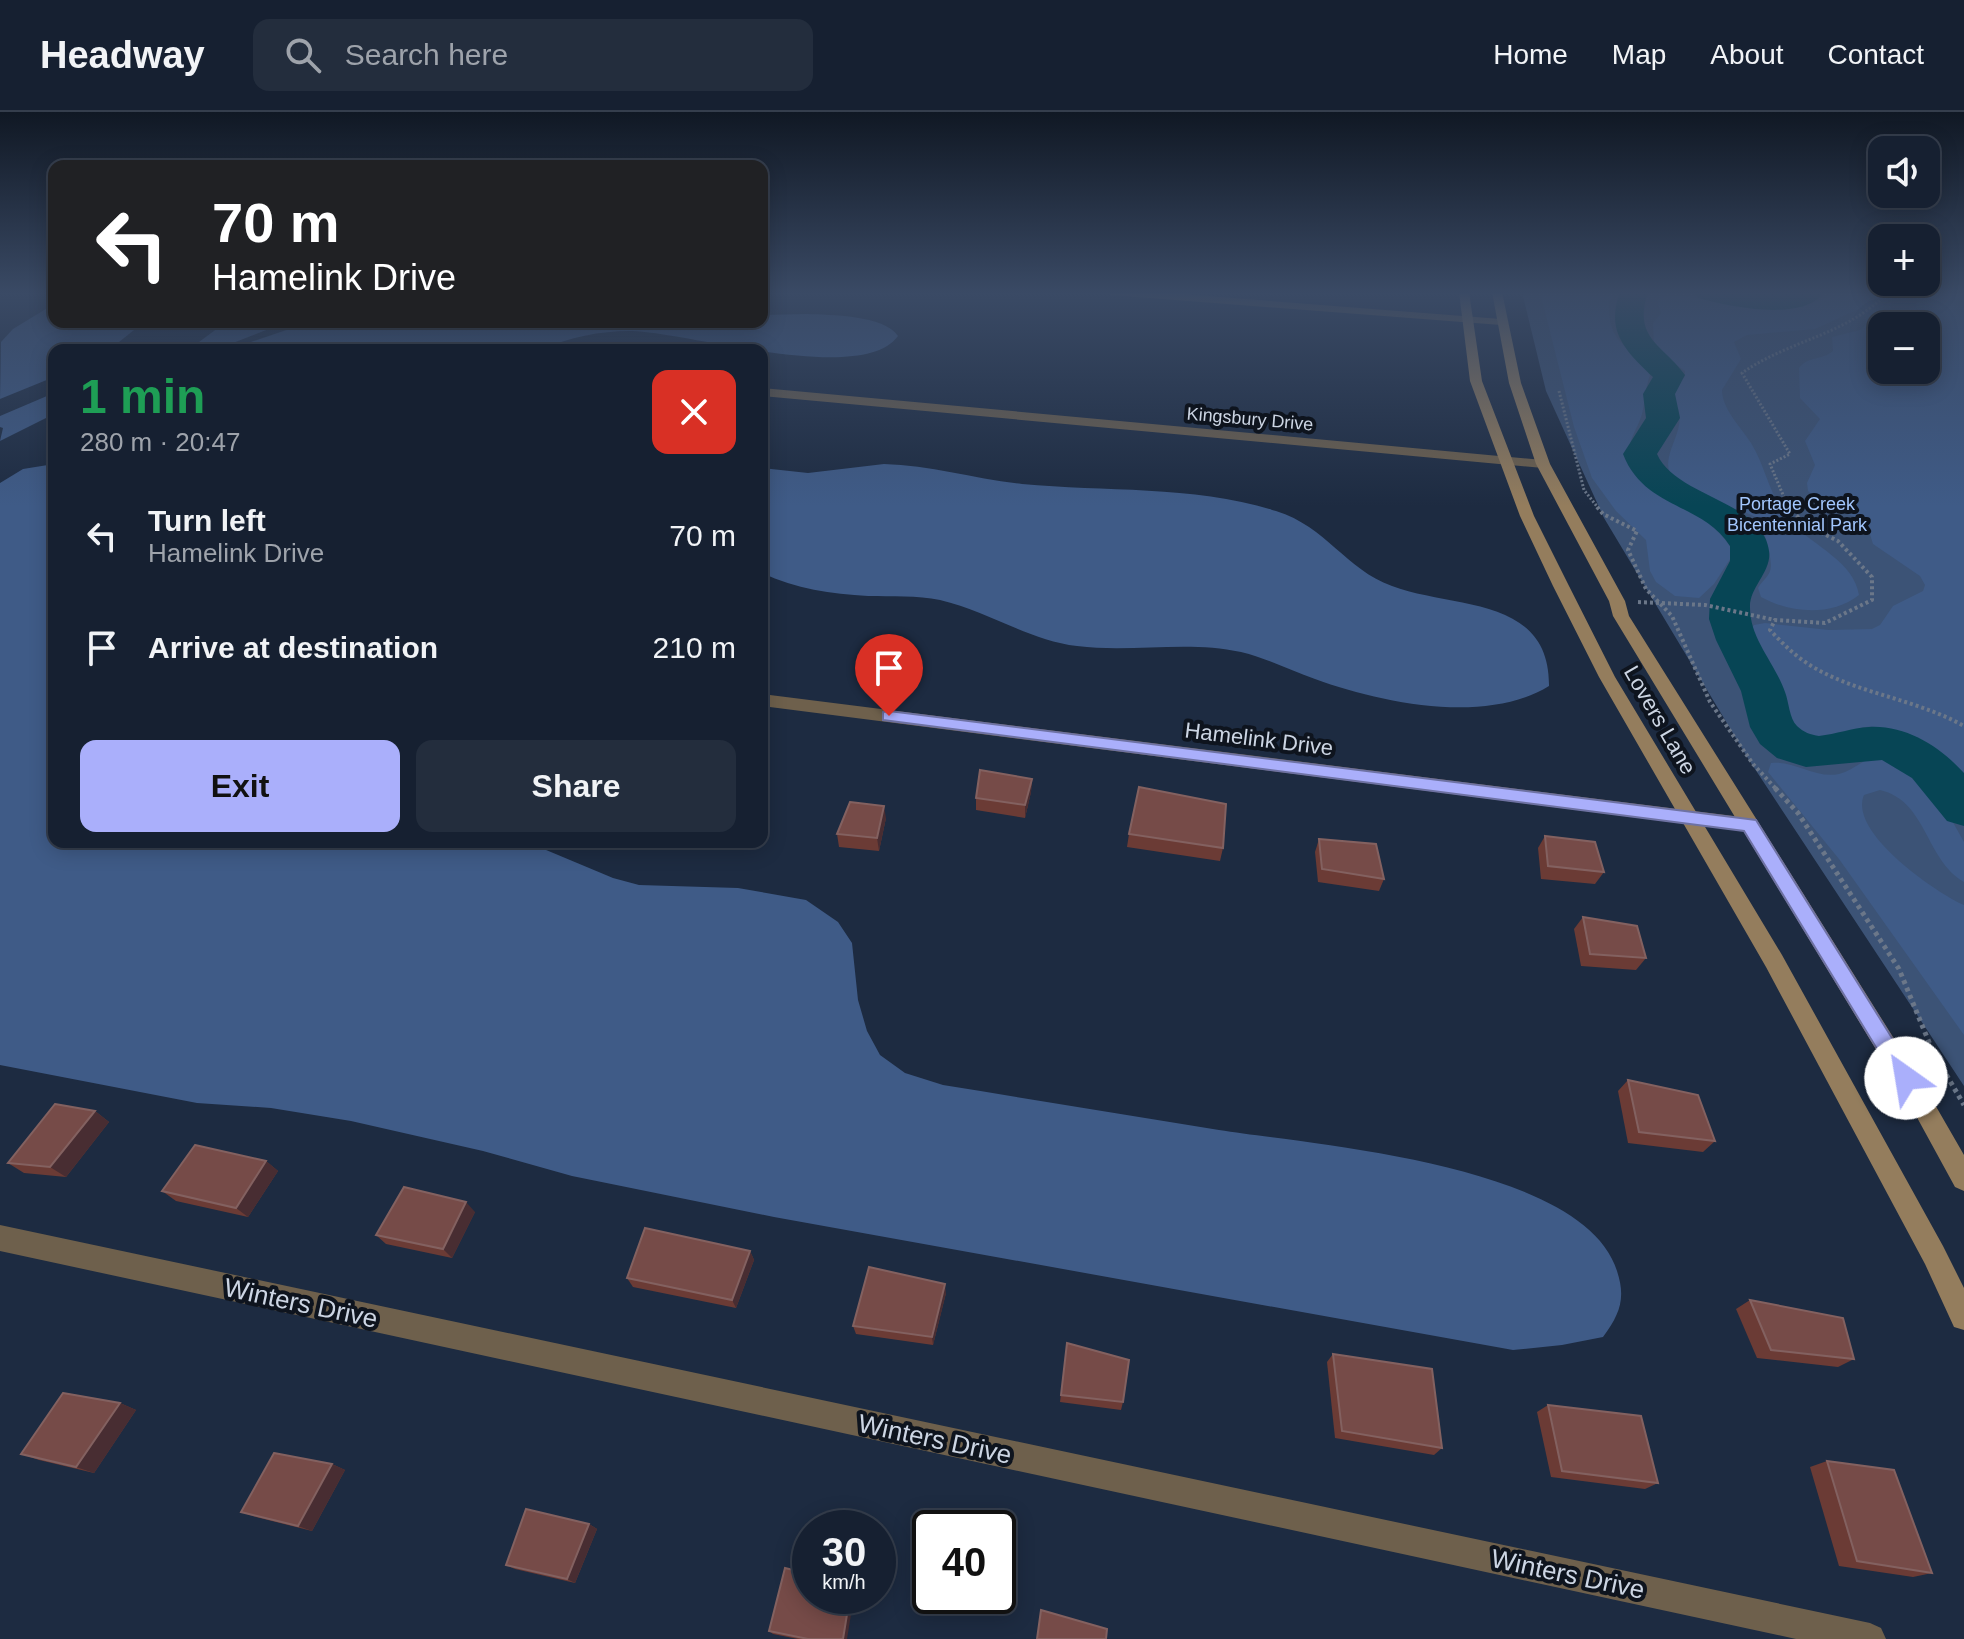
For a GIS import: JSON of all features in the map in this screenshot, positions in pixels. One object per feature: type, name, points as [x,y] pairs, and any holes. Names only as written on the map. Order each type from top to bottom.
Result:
[{"type":"street","name":"Lovers Lane","points":[[1473,363],[1476,381],[1527,516],[1607,677],[1774,961],[1934,1255],[1964,1317]]},
{"type":"street","name":"Lovers Lane","points":[[1510,363],[1543,464],[1617,601],[1621,616],[1922,1104],[1964,1179]]},
{"type":"street","name":"Kingsbury Drive","points":[[768,393],[1543,464]]},
{"type":"street","name":"Hamelink Drive","points":[[768,701],[1750,825]]},
{"type":"street","name":"Winters Drive","points":[[0,1238],[1870,1639]]},
{"type":"path","points":[[1617,601],[1705,605],[1756,618],[1825,623],[1872,600],[1872,577],[1838,541],[1806,525],[1790,512],[1770,464],[1790,454],[1742,373],[1753,363]]},
{"type":"path","points":[[1559,391],[1584,490],[1603,514],[1637,531],[1628,550],[1646,589],[1672,616],[1710,702],[1753,764],[1798,813],[1899,969],[1933,1052],[1964,1105]]},
{"type":"path","points":[[1775,620],[1770,630],[1785,649],[1824,674],[1867,690],[1914,701],[1950,716],[1964,726]]},
{"type":"green space","name":"Portage Creek Bicentennial Park","points":[[1539,363],[1868,363],[1868,384],[1940,384],[1940,363],[1964,363],[1964,1086],[1749,760],[1604,518],[1546,391]]},
{"type":"shaded area","points":[[1,363],[48,363],[48,379],[0,399]]},
{"type":"shaded area","points":[[1558,363],[1644,364],[1650,375],[1642,414],[1629,446],[1629,459],[1640,472],[1713,527],[1734,553],[1714,584],[1699,598],[1675,596],[1656,582],[1650,571],[1646,540],[1616,511],[1592,478],[1574,427]]},
{"type":"shaded area","points":[[1674,363],[1738,363],[1722,390],[1729,411],[1751,443],[1785,515],[1850,573],[1859,595],[1823,610],[1785,607],[1761,597],[1758,588],[1771,566],[1757,518],[1686,489],[1675,481],[1669,470],[1669,457],[1680,421],[1670,393],[1685,376],[1685,371]]},
{"type":"shaded area","points":[[1805,363],[1868,363],[1868,384],[1940,384],[1940,363],[1964,363],[1964,776],[1932,750],[1891,730],[1866,727],[1839,740],[1824,742],[1800,738],[1781,719],[1775,692],[1750,639],[1750,630],[1754,625],[1765,623],[1829,630],[1872,629],[1880,625],[1893,606],[1923,591],[1925,585],[1920,576],[1873,544],[1867,525],[1860,519],[1824,505],[1808,491],[1807,483],[1815,465],[1805,441],[1820,419],[1800,398],[1799,368]]},
{"type":"shaded area","points":[[48,396],[48,417],[0,441],[3,428],[0,427],[0,416]]},
{"type":"shaded area","points":[[884,464],[1022,484],[1182,493],[1276,511],[1309,527],[1376,579],[1416,593],[1493,610],[1516,620],[1533,635],[1545,657],[1549,686],[1524,698],[1495,705],[1433,706],[1401,702],[1341,688],[1241,652],[1200,647],[1077,646],[1042,638],[940,600],[868,596],[801,587],[768,575],[768,469],[808,473]]},
{"type":"shaded area","points":[[48,465],[48,848],[541,848],[613,878],[639,885],[738,888],[806,900],[838,922],[852,943],[858,1000],[867,1031],[880,1055],[905,1073],[943,1085],[1378,1153],[1502,1183],[1554,1206],[1594,1235],[1620,1281],[1620,1306],[1614,1321],[1603,1337],[1513,1350],[774,1217],[572,1176],[483,1151],[351,1121],[271,1108],[197,1103],[0,1065],[0,483],[23,469]]},
{"type":"shaded area","points":[[1873,757],[1895,758],[1905,762],[1932,785],[1964,842],[1964,882],[1951,872],[1917,818],[1896,796],[1880,790],[1864,795],[1863,810],[1881,843],[1915,874],[1964,905],[1964,1035],[1839,859],[1768,772],[1771,763],[1780,763],[1821,774],[1839,774]]},
{"type":"building","points":[[980,770],[1032,779],[1025,805],[976,798]]},
{"type":"building","points":[[1139,787],[1226,804],[1223,848],[1129,834]]},
{"type":"building","points":[[850,802],[884,806],[877,838],[837,834]]},
{"type":"building","points":[[1545,836],[1595,842],[1604,872],[1548,866]]},
{"type":"building","points":[[1319,839],[1376,844],[1384,879],[1322,869]]},
{"type":"building","points":[[1583,917],[1637,926],[1646,958],[1590,954]]},
{"type":"building","points":[[1628,1080],[1698,1095],[1715,1141],[1639,1132]]},
{"type":"building","points":[[55,1104],[95,1111],[50,1167],[8,1163]]},
{"type":"building","points":[[195,1145],[266,1161],[236,1208],[162,1191]]},
{"type":"building","points":[[404,1187],[466,1202],[443,1249],[376,1235]]},
{"type":"building","points":[[645,1228],[750,1251],[732,1300],[627,1278]]},
{"type":"building","points":[[869,1267],[945,1284],[932,1337],[853,1326]]},
{"type":"building","points":[[1750,1300],[1843,1318],[1854,1359],[1771,1350]]},
{"type":"building","points":[[1067,1343],[1129,1360],[1123,1402],[1061,1395]]},
{"type":"building","points":[[1333,1354],[1432,1369],[1442,1448],[1342,1431]]},
{"type":"building","points":[[63,1393],[120,1403],[76,1467],[21,1454]]},
{"type":"building","points":[[1548,1405],[1641,1416],[1658,1483],[1562,1471]]},
{"type":"building","points":[[274,1453],[332,1464],[298,1526],[241,1512]]},
{"type":"building","points":[[1827,1461],[1894,1470],[1932,1573],[1857,1561]]},
{"type":"building","points":[[526,1509],[589,1524],[567,1579],[506,1565]]},
{"type":"building","points":[[785,1568],[792,1570],[792,1614],[847,1614],[843,1639],[808,1639],[769,1631]]},
{"type":"building","points":[[1041,1610],[1107,1629],[1106,1639],[1037,1639]]},
{"type":"waterway","points":[[1657,363],[1669,375],[1659,394],[1663,418],[1640,454],[1646,469],[1658,481],[1726,520],[1740,532],[1749,546],[1749,561],[1730,599],[1730,619],[1737,640],[1759,681],[1776,732],[1793,746],[1806,751],[1819,752],[1868,743],[1894,746],[1928,766],[1964,808]]},
{"type":"route","points":[[889,716],[1750,825],[1906,1078]]}]
